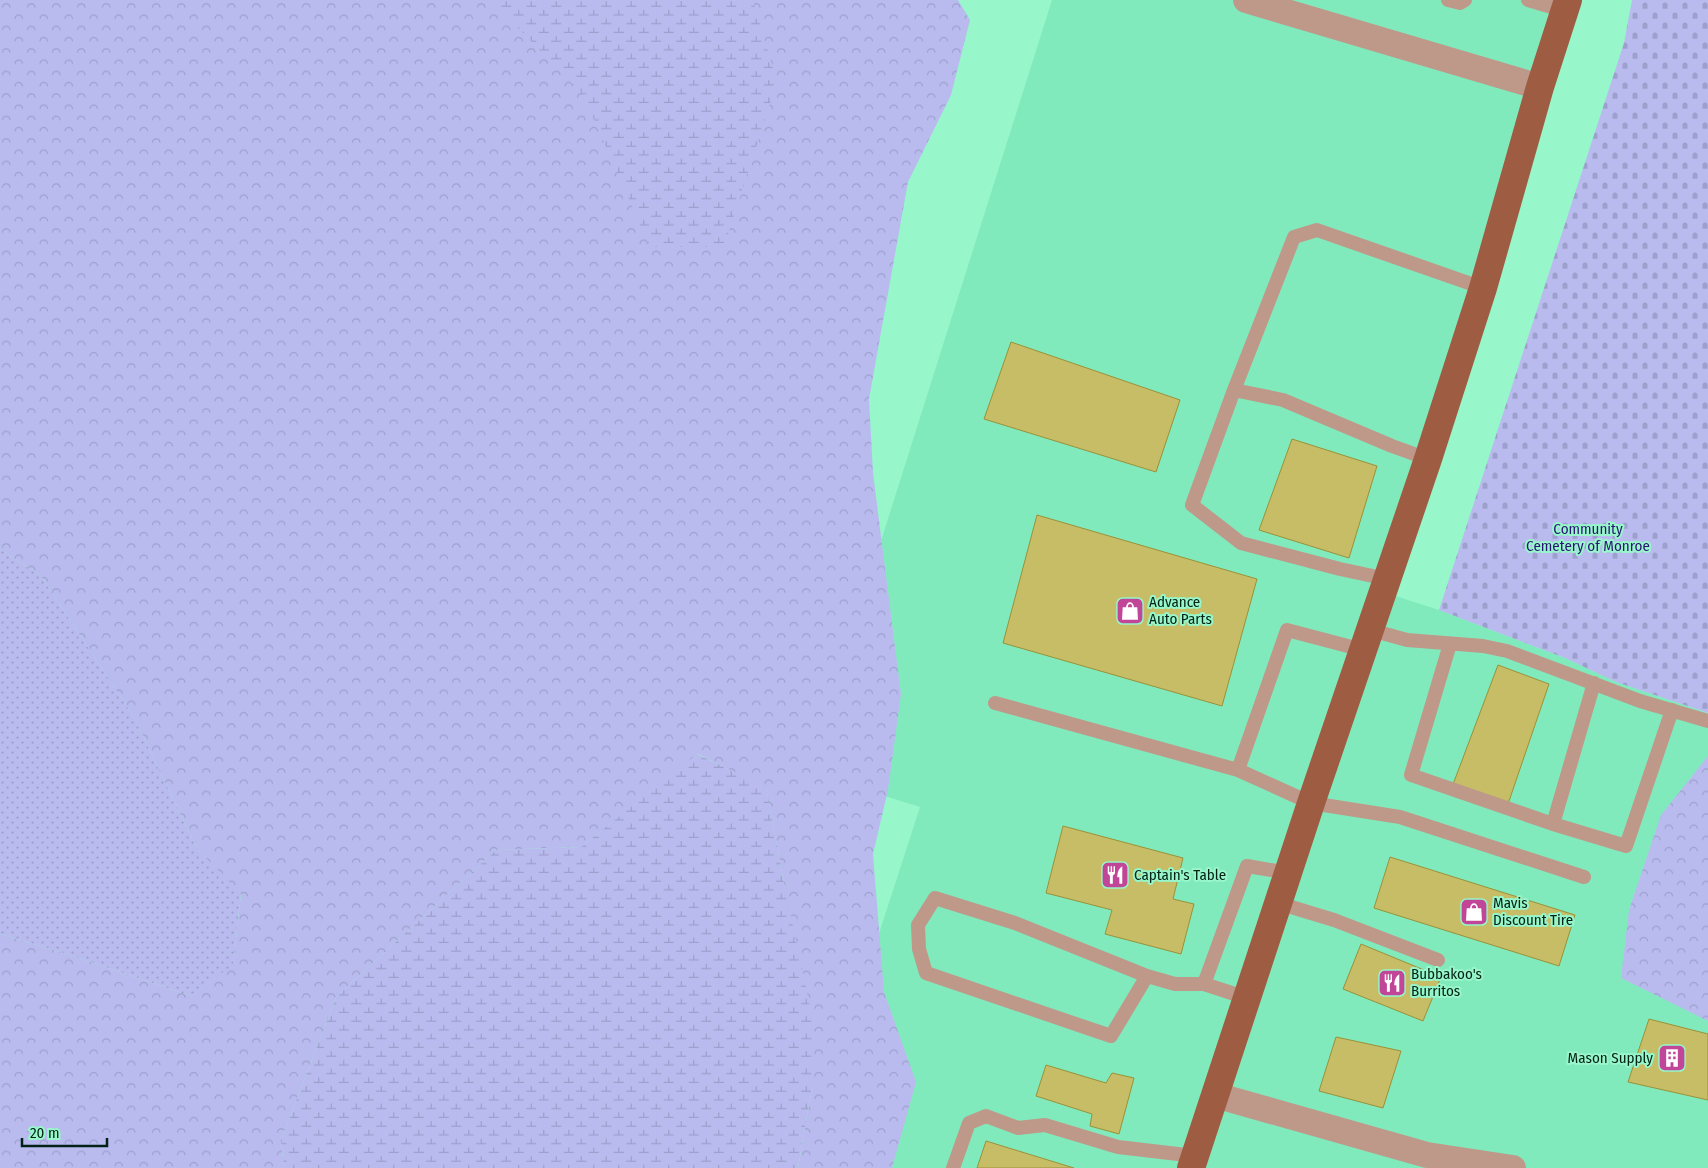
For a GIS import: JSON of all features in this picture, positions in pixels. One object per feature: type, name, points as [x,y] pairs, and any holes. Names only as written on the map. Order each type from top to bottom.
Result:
[{"type":"main road","points":[[1193,1162],[1311,803],[1428,459],[1483,288],[1540,87],[1567,6]]},
{"type":"street","points":[[1246,0],[1540,87]]},
{"type":"street","points":[[1215,1095],[1427,1155],[1503,1167]]},
{"type":"lane","points":[[1448,0],[1460,3],[1465,0]]},
{"type":"lane","points":[[1528,0],[1567,6]]},
{"type":"lane","points":[[1387,578],[1340,569],[1241,543],[1192,505],[1234,390],[1294,237],[1317,230],[1483,288]]},
{"type":"lane","points":[[1234,390],[1283,400],[1392,446],[1428,459]]},
{"type":"lane","points":[[1238,770],[1287,630],[1367,640],[1407,640],[1482,646],[1507,651],[1640,701],[1708,721]]},
{"type":"lane","points":[[1450,644],[1412,776],[1553,824],[1626,846],[1672,710]]},
{"type":"lane","points":[[1553,824],[1594,684]]},
{"type":"lane","points":[[995,703],[1238,770],[1311,803],[1400,817],[1584,877]]},
{"type":"lane","points":[[1204,984],[1247,866],[1288,874]]},
{"type":"lane","points":[[1147,976],[1111,1036],[926,973],[919,949],[918,925],[935,898],[1015,923],[1147,976],[1175,984],[1204,984],[1247,998]]},
{"type":"lane","points":[[1278,903],[1334,920],[1438,960]]},
{"type":"lane","points":[[953,1168],[969,1124],[986,1116],[1018,1128],[1045,1125],[1118,1146],[1193,1162]]},
{"type":"shaded area","points":[[1052,0],[1575,0],[1383,592],[1439,610],[1565,658],[1616,682],[1708,713],[1708,1168],[803,1168],[920,807],[808,772]]},
{"type":"green space","points":[[0,0],[958,0],[970,20],[951,95],[908,182],[869,399],[873,473],[901,694],[888,790],[873,854],[884,992],[916,1082],[892,1168],[798,1168],[812,1087],[784,883],[766,788],[698,754],[581,847],[496,850],[336,997],[281,1140],[284,1168],[0,1168],[0,934],[67,954],[191,996],[233,965],[241,894],[197,849],[134,717],[41,576],[0,549]]},
{"type":"green space","points":[[491,0],[753,0],[777,82],[724,247],[650,247],[583,95]]},
{"type":"green space","name":"Community Cemetery of Monroe","points":[[1632,0],[1708,0],[1708,713],[1616,682],[1565,658],[1439,610],[1624,43]]},
{"type":"green space","points":[[0,549],[41,576],[134,717],[197,849],[241,893],[233,966],[191,996],[67,954],[0,934]]},
{"type":"green space","points":[[697,754],[766,787],[813,1021],[812,1087],[798,1168],[284,1168],[281,1140],[336,997],[496,850],[581,847]]},
{"type":"green space","points":[[1708,756],[1708,1021],[1621,978],[1629,910],[1661,815]]},
{"type":"building","points":[[1011,342],[1180,400],[1156,472],[984,419]]},
{"type":"building","points":[[1292,439],[1377,466],[1349,558],[1259,530]]},
{"type":"building","name":"Advance Auto Parts","points":[[1037,515],[1257,579],[1222,706],[1003,643]]},
{"type":"building","points":[[1498,665],[1549,684],[1508,804],[1452,787]]},
{"type":"building","name":"Captain's Table","points":[[1063,826],[1183,858],[1173,899],[1194,904],[1181,954],[1105,934],[1112,910],[1046,893]]},
{"type":"building","name":"Mavis Discount Tire","points":[[1390,857],[1575,915],[1559,966],[1374,908]]},
{"type":"building","name":"Bubbakoo's Burritos","points":[[1361,944],[1441,977],[1423,1021],[1343,989]]},
{"type":"building","name":"Mason Supply","points":[[1649,1019],[1708,1034],[1708,1100],[1628,1082]]},
{"type":"building","points":[[1336,1037],[1401,1051],[1383,1108],[1319,1091]]},
{"type":"building","points":[[1046,1065],[1106,1083],[1112,1073],[1134,1078],[1119,1134],[1090,1126],[1092,1114],[1036,1096]]},
{"type":"building","points":[[986,1141],[1074,1168],[977,1168]]},
{"type":"place","name":"Advance Auto Parts","points":[[1130,611]]},
{"type":"place","name":"Captain's Table","points":[[1115,875]]},
{"type":"place","name":"Mavis Discount Tire","points":[[1474,912]]},
{"type":"place","name":"Bubbakoo's Burritos","points":[[1392,983]]},
{"type":"place","name":"Mason Supply","points":[[1672,1058]]}]
